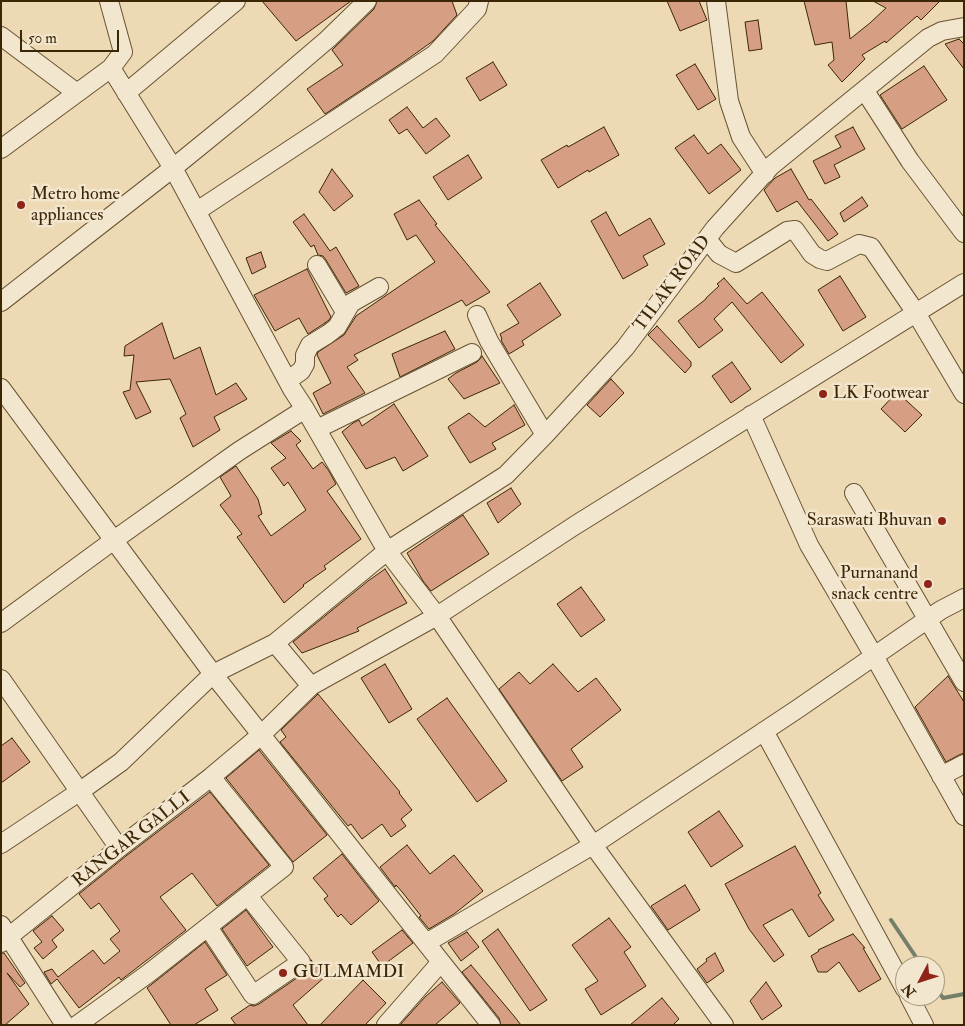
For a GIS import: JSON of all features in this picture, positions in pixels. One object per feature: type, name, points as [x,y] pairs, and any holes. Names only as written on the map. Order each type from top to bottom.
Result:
[{"type":"street","points":[[1,150],[111,68],[123,52],[109,1]]},
{"type":"street","points":[[126,93],[236,1]]},
{"type":"street","points":[[1,302],[253,103],[328,39],[367,1]]},
{"type":"street","points":[[197,211],[435,54],[477,9],[479,1]]},
{"type":"street","points":[[716,1],[729,101],[741,137],[765,174]]},
{"type":"street","name":"TILAK ROAD","points":[[1,844],[80,792],[120,762],[213,674],[275,643],[387,551],[506,475],[624,348],[716,228],[771,166],[928,38],[942,31],[964,27]]},
{"type":"street","points":[[1,36],[77,93]]},
{"type":"street","points":[[111,68],[173,168],[288,380],[387,551],[437,616],[593,845],[724,1025]]},
{"type":"street","points":[[864,91],[910,161],[964,233]]},
{"type":"street","points":[[707,240],[719,254],[736,263],[787,231],[795,230],[812,254],[827,262],[859,244],[871,247],[916,313],[964,394]]},
{"type":"street","points":[[317,265],[345,312]]},
{"type":"street","name":"RANGAR GALLI","points":[[4,935],[211,777],[261,735],[311,686],[437,616],[574,526],[964,282]]},
{"type":"street","points":[[288,380],[302,371],[305,364],[305,355],[310,345],[337,327],[351,303],[380,287]]},
{"type":"street","points":[[477,315],[489,341],[545,435]]},
{"type":"street","points":[[317,429],[472,354]]},
{"type":"street","points":[[1,388],[213,674],[491,1025]]},
{"type":"street","points":[[1,623],[239,451],[305,408]]},
{"type":"street","points":[[751,415],[809,545],[964,816]]},
{"type":"street","points":[[854,492],[964,682]]},
{"type":"street","points":[[426,942],[593,845],[764,732],[941,610],[964,598]]},
{"type":"street","points":[[275,643],[311,686]]},
{"type":"street","points":[[1,679],[119,848]]},
{"type":"street","points":[[764,732],[895,971]]},
{"type":"street","points":[[942,776],[964,764]]},
{"type":"street","points":[[77,1025],[149,973],[284,867],[211,777]]},
{"type":"street","points":[[208,927],[253,995],[301,962],[248,896]]},
{"type":"street","points":[[4,935],[65,1025]]},
{"type":"street","points":[[386,1025],[441,962]]},
{"type":"street","points":[[914,1006],[924,1025]]},
{"type":"building","points":[[262,1],[351,1],[296,41]]},
{"type":"building","points":[[377,1],[452,1],[457,15],[433,41],[325,114],[307,89],[343,65],[332,50],[374,9]]},
{"type":"building","points":[[667,1],[699,1],[707,20],[680,31]]},
{"type":"building","points":[[804,1],[846,1],[850,39],[886,8],[873,1],[940,1],[921,20],[917,16],[886,43],[885,41],[862,55],[865,59],[842,82],[828,65],[834,60],[832,42],[815,45]]},
{"type":"building","points":[[758,20],[762,49],[749,51],[745,22]]},
{"type":"building","points":[[959,39],[964,44],[964,69],[945,44]]},
{"type":"building","points":[[493,62],[507,85],[480,101],[466,78]]},
{"type":"building","points":[[695,64],[716,99],[698,110],[676,75]]},
{"type":"building","points":[[924,66],[947,100],[902,129],[880,95]]},
{"type":"building","points":[[407,107],[423,128],[436,118],[450,136],[426,154],[407,129],[399,134],[389,120]]},
{"type":"building","points":[[604,127],[619,155],[589,172],[588,170],[558,188],[541,160]]},
{"type":"building","points":[[853,127],[865,149],[834,165],[840,177],[825,184],[813,161],[841,147],[835,136]]},
{"type":"building","points":[[694,135],[708,154],[721,144],[741,170],[709,194],[675,148]]},
{"type":"building","points":[[468,155],[482,178],[448,200],[433,177]]},
{"type":"building","points":[[332,169],[353,196],[334,211],[319,192]]},
{"type":"building","points":[[791,169],[809,200],[811,199],[838,234],[828,241],[797,201],[777,212],[764,190],[775,178]]},
{"type":"building","points":[[862,197],[868,206],[844,222],[840,213]]},
{"type":"building","points":[[419,200],[437,224],[435,225],[490,292],[466,306],[462,300],[354,355],[358,360],[347,367],[365,393],[323,414],[313,393],[331,383],[317,355],[318,352],[344,335],[356,316],[435,262],[416,235],[407,240],[394,214]]},
{"type":"building","points":[[606,212],[619,236],[650,218],[665,244],[643,256],[648,265],[623,279],[591,221]]},
{"type":"building","points":[[304,214],[330,251],[336,247],[359,286],[346,293],[326,260],[323,256],[318,255],[314,245],[311,247],[293,222]]},
{"type":"building","points":[[261,252],[266,267],[252,274],[246,258]]},
{"type":"building","points":[[307,269],[331,317],[308,334],[299,318],[275,331],[254,295]]},
{"type":"building","points":[[840,276],[866,317],[843,331],[818,290]]},
{"type":"building","points":[[724,278],[747,304],[762,292],[804,345],[781,363],[732,302],[714,319],[723,330],[699,348],[678,321],[706,299]]},
{"type":"building","points":[[540,283],[561,315],[522,341],[524,345],[509,354],[501,340],[500,334],[519,323],[507,305]]},
{"type":"building","points":[[162,323],[174,359],[200,347],[216,395],[236,383],[247,399],[214,417],[220,430],[193,447],[180,418],[186,414],[170,379],[136,382],[151,412],[136,419],[123,392],[130,390],[134,355],[124,356],[125,346]]},
{"type":"building","points":[[657,326],[691,362],[691,366],[685,373],[648,335]]},
{"type":"building","points":[[445,331],[455,349],[400,377],[392,354]]},
{"type":"building","points":[[482,356],[500,383],[464,399],[448,379],[477,362]]},
{"type":"building","points":[[732,362],[751,389],[731,403],[712,376]]},
{"type":"building","points":[[611,379],[624,393],[600,417],[587,405]]},
{"type":"building","points":[[897,392],[922,415],[905,432],[881,409]]},
{"type":"building","points":[[394,404],[428,456],[403,471],[395,457],[366,469],[342,432],[359,420],[362,426]]},
{"type":"building","points":[[514,405],[525,425],[492,443],[496,449],[470,463],[448,427],[469,413],[485,427]]},
{"type":"building","points":[[291,431],[301,441],[296,445],[313,469],[322,462],[329,471],[336,484],[327,491],[361,539],[324,566],[326,569],[303,585],[284,603],[237,537],[242,534],[220,505],[231,496],[220,477],[236,466],[258,499],[262,514],[258,516],[271,536],[306,510],[288,482],[284,486],[271,468],[286,458],[271,443]]},
{"type":"building","points":[[511,488],[521,504],[498,523],[487,503]]},
{"type":"building","points":[[463,515],[489,554],[431,591],[407,553]]},
{"type":"building","points":[[385,569],[407,603],[357,628],[359,631],[302,653],[293,642]]},
{"type":"building","points":[[581,587],[605,620],[581,637],[557,604]]},
{"type":"building","points":[[385,664],[412,709],[389,723],[361,678]]},
{"type":"building","points":[[553,664],[578,692],[596,678],[621,710],[571,749],[583,767],[562,781],[499,689],[519,672],[530,684]]},
{"type":"building","points":[[948,676],[964,702],[964,753],[946,762],[915,707]]},
{"type":"building","points":[[318,694],[400,792],[412,810],[401,819],[406,826],[391,837],[382,824],[362,839],[351,824],[348,826],[280,742],[286,737],[281,730]]},
{"type":"building","points":[[447,698],[507,781],[477,802],[417,719]]},
{"type":"building","points":[[12,738],[30,762],[1,783],[1,746]]},
{"type":"building","points":[[259,750],[327,835],[293,862],[226,778]]},
{"type":"building","points":[[210,792],[269,865],[217,906],[192,873],[160,897],[186,930],[121,980],[119,977],[79,1008],[57,979],[51,984],[44,972],[52,969],[58,977],[93,950],[104,964],[120,951],[110,939],[120,931],[99,903],[91,909],[79,894]]},
{"type":"building","points":[[719,811],[743,846],[711,867],[688,832]]},
{"type":"building","points":[[407,845],[430,874],[454,855],[483,891],[454,914],[429,929],[403,893],[396,885],[395,887],[380,867]]},
{"type":"building","points":[[795,846],[821,893],[818,895],[834,920],[809,937],[792,909],[763,925],[784,955],[774,962],[749,929],[725,884]]},
{"type":"building","points":[[342,854],[379,901],[351,925],[341,914],[338,917],[324,899],[328,896],[313,878]]},
{"type":"building","points":[[685,885],[700,910],[668,930],[651,906]]},
{"type":"building","points":[[246,910],[273,947],[247,966],[222,929]]},
{"type":"building","points":[[52,916],[64,930],[52,940],[57,947],[43,959],[34,948],[42,942],[33,931]]},
{"type":"building","points":[[609,918],[631,947],[624,952],[646,986],[601,1015],[585,989],[598,981],[572,945]]},
{"type":"building","points":[[498,929],[547,1000],[530,1011],[482,941]]},
{"type":"building","points":[[402,930],[413,943],[382,966],[372,952]]},
{"type":"building","points":[[467,932],[479,947],[461,961],[448,943]]},
{"type":"building","points":[[853,934],[865,948],[863,948],[881,979],[859,992],[839,962],[827,972],[818,972],[811,956],[818,950]]},
{"type":"building","points":[[205,942],[227,975],[205,989],[218,1010],[194,1025],[171,1025],[147,988]]},
{"type":"building","points":[[1,953],[4,953],[25,983],[20,987],[7,973],[29,1004],[5,1025],[1,1025]]},
{"type":"building","points":[[715,953],[724,971],[707,983],[697,969]]},
{"type":"building","points":[[311,960],[326,976],[293,1005],[308,1025],[236,1025],[231,1018],[250,1005],[259,1004],[307,971],[311,966]]},
{"type":"building","points":[[471,965],[521,1025],[501,1025],[499,1018],[462,972]]},
{"type":"building","points":[[363,980],[386,1003],[365,1025],[320,1025]]},
{"type":"building","points":[[442,982],[460,1003],[435,1025],[400,1025],[425,997]]},
{"type":"building","points":[[766,982],[782,1006],[762,1020],[750,1001]]},
{"type":"building","points":[[662,998],[679,1019],[673,1025],[630,1025]]},
{"type":"waterway","points":[[891,920],[915,956]]},
{"type":"waterway","points":[[945,998],[964,994]]},
{"type":"place","name":"Metro home appliances","points":[[21,205]]},
{"type":"place","name":"LK Footwear","points":[[823,394]]},
{"type":"place","name":"Saraswati Bhuvan","points":[[942,521]]},
{"type":"place","name":"Purnanand snack centre","points":[[928,584]]},
{"type":"place","name":"GULMAMDI","points":[[283,973]]}]
